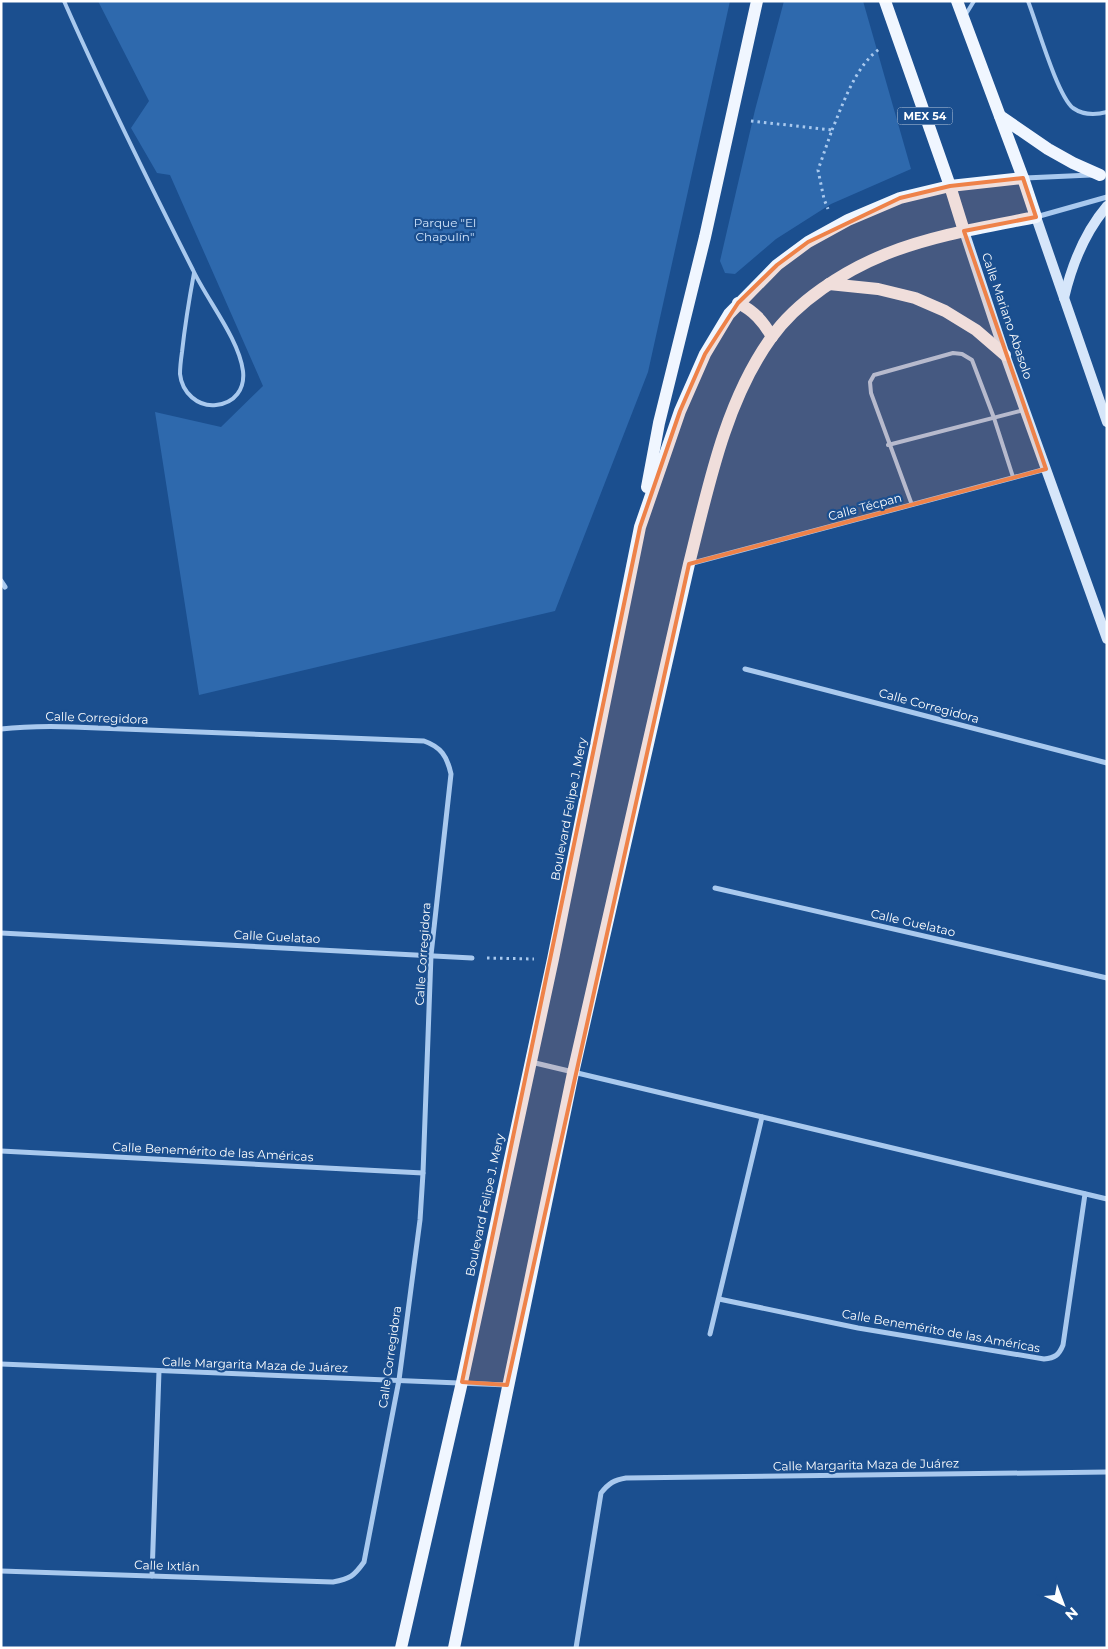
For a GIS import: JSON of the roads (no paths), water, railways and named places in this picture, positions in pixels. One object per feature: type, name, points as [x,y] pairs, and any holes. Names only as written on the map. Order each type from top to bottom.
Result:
[{"type":"main road","points":[[640,527],[659,423],[705,238],[757,1]]},
{"type":"main road","name":"Calle Mariano Abasolo","points":[[885,1],[950,186],[1005,354],[1107,639]]},
{"type":"main road","points":[[957,1],[1023,178],[1107,422]]},
{"type":"main road","points":[[1000,116],[1072,163],[1103,175]]},
{"type":"main road","name":"Boulevard Felipe J. Mery","points":[[401,1648],[462,1382],[553,960],[640,527],[684,403],[705,354],[729,314],[777,265],[808,242],[848,220],[900,198],[950,186],[1023,178]]},
{"type":"main road","points":[[1064,299],[1077,254],[1088,233],[1107,206]]},
{"type":"main road","points":[[454,1648],[573,1073],[689,564],[722,440],[742,390],[757,360],[772,337],[799,307],[829,284],[858,267],[886,254],[923,241],[1036,217]]},
{"type":"main road","points":[[829,284],[878,289],[915,298],[945,311],[976,330],[1005,354]]},
{"type":"main road","points":[[738,303],[757,315],[772,337]]},
{"type":"street","points":[[1023,178],[1103,175]]},
{"type":"street","points":[[1036,217],[1107,197]]},
{"type":"street","name":"Calle Técpan","points":[[689,564],[1046,468]]},
{"type":"street","points":[[1,580],[5,587]]},
{"type":"street","name":"Calle Corregidora","points":[[745,669],[1107,763]]},
{"type":"street","name":"Calle Corregidora","points":[[1,729],[60,725],[424,741],[433,744],[442,751],[448,761],[450,774],[431,955],[424,1173],[420,1220],[399,1380],[364,1562],[357,1573],[347,1580],[333,1582]]},
{"type":"street","name":"Calle Guelatao","points":[[715,888],[1107,978]]},
{"type":"street","name":"Calle Guelatao","points":[[1,933],[472,958]]},
{"type":"street","points":[[530,1062],[1107,1199]]},
{"type":"street","points":[[710,1334],[762,1118]]},
{"type":"street","name":"Calle Benemérito de las Américas","points":[[1,1152],[424,1173]]},
{"type":"street","name":"Calle Benemérito de las Américas","points":[[718,1299],[858,1328],[1044,1359],[1052,1358],[1057,1356],[1063,1345],[1085,1194]]},
{"type":"street","name":"Calle Margarita Maza de Juárez","points":[[1,1364],[507,1385]]},
{"type":"street","points":[[152,1576],[159,1371]]},
{"type":"street","name":"Calle Margarita Maza de Juárez","points":[[576,1648],[601,1493],[614,1480],[626,1478],[1107,1472]]},
{"type":"street","name":"Calle Ixtlán","points":[[1,1571],[333,1582]]},
{"type":"lane","points":[[64,1],[99,82],[194,274],[240,356],[244,382],[240,392],[234,399],[217,405],[196,401],[191,397],[184,388],[180,374],[184,328],[194,274]]},
{"type":"lane","points":[[963,18],[974,1]]},
{"type":"lane","points":[[1028,1],[1051,67],[1066,101],[1074,108],[1083,112],[1092,114],[1107,112]]},
{"type":"lane","points":[[912,505],[870,393],[870,382],[874,375],[953,353],[962,354],[972,360],[994,418],[1013,477]]},
{"type":"lane","points":[[888,445],[1025,409]]},
{"type":"park label","name":"Parque \"El Chapulín\"","points":[[445,230]]}]
